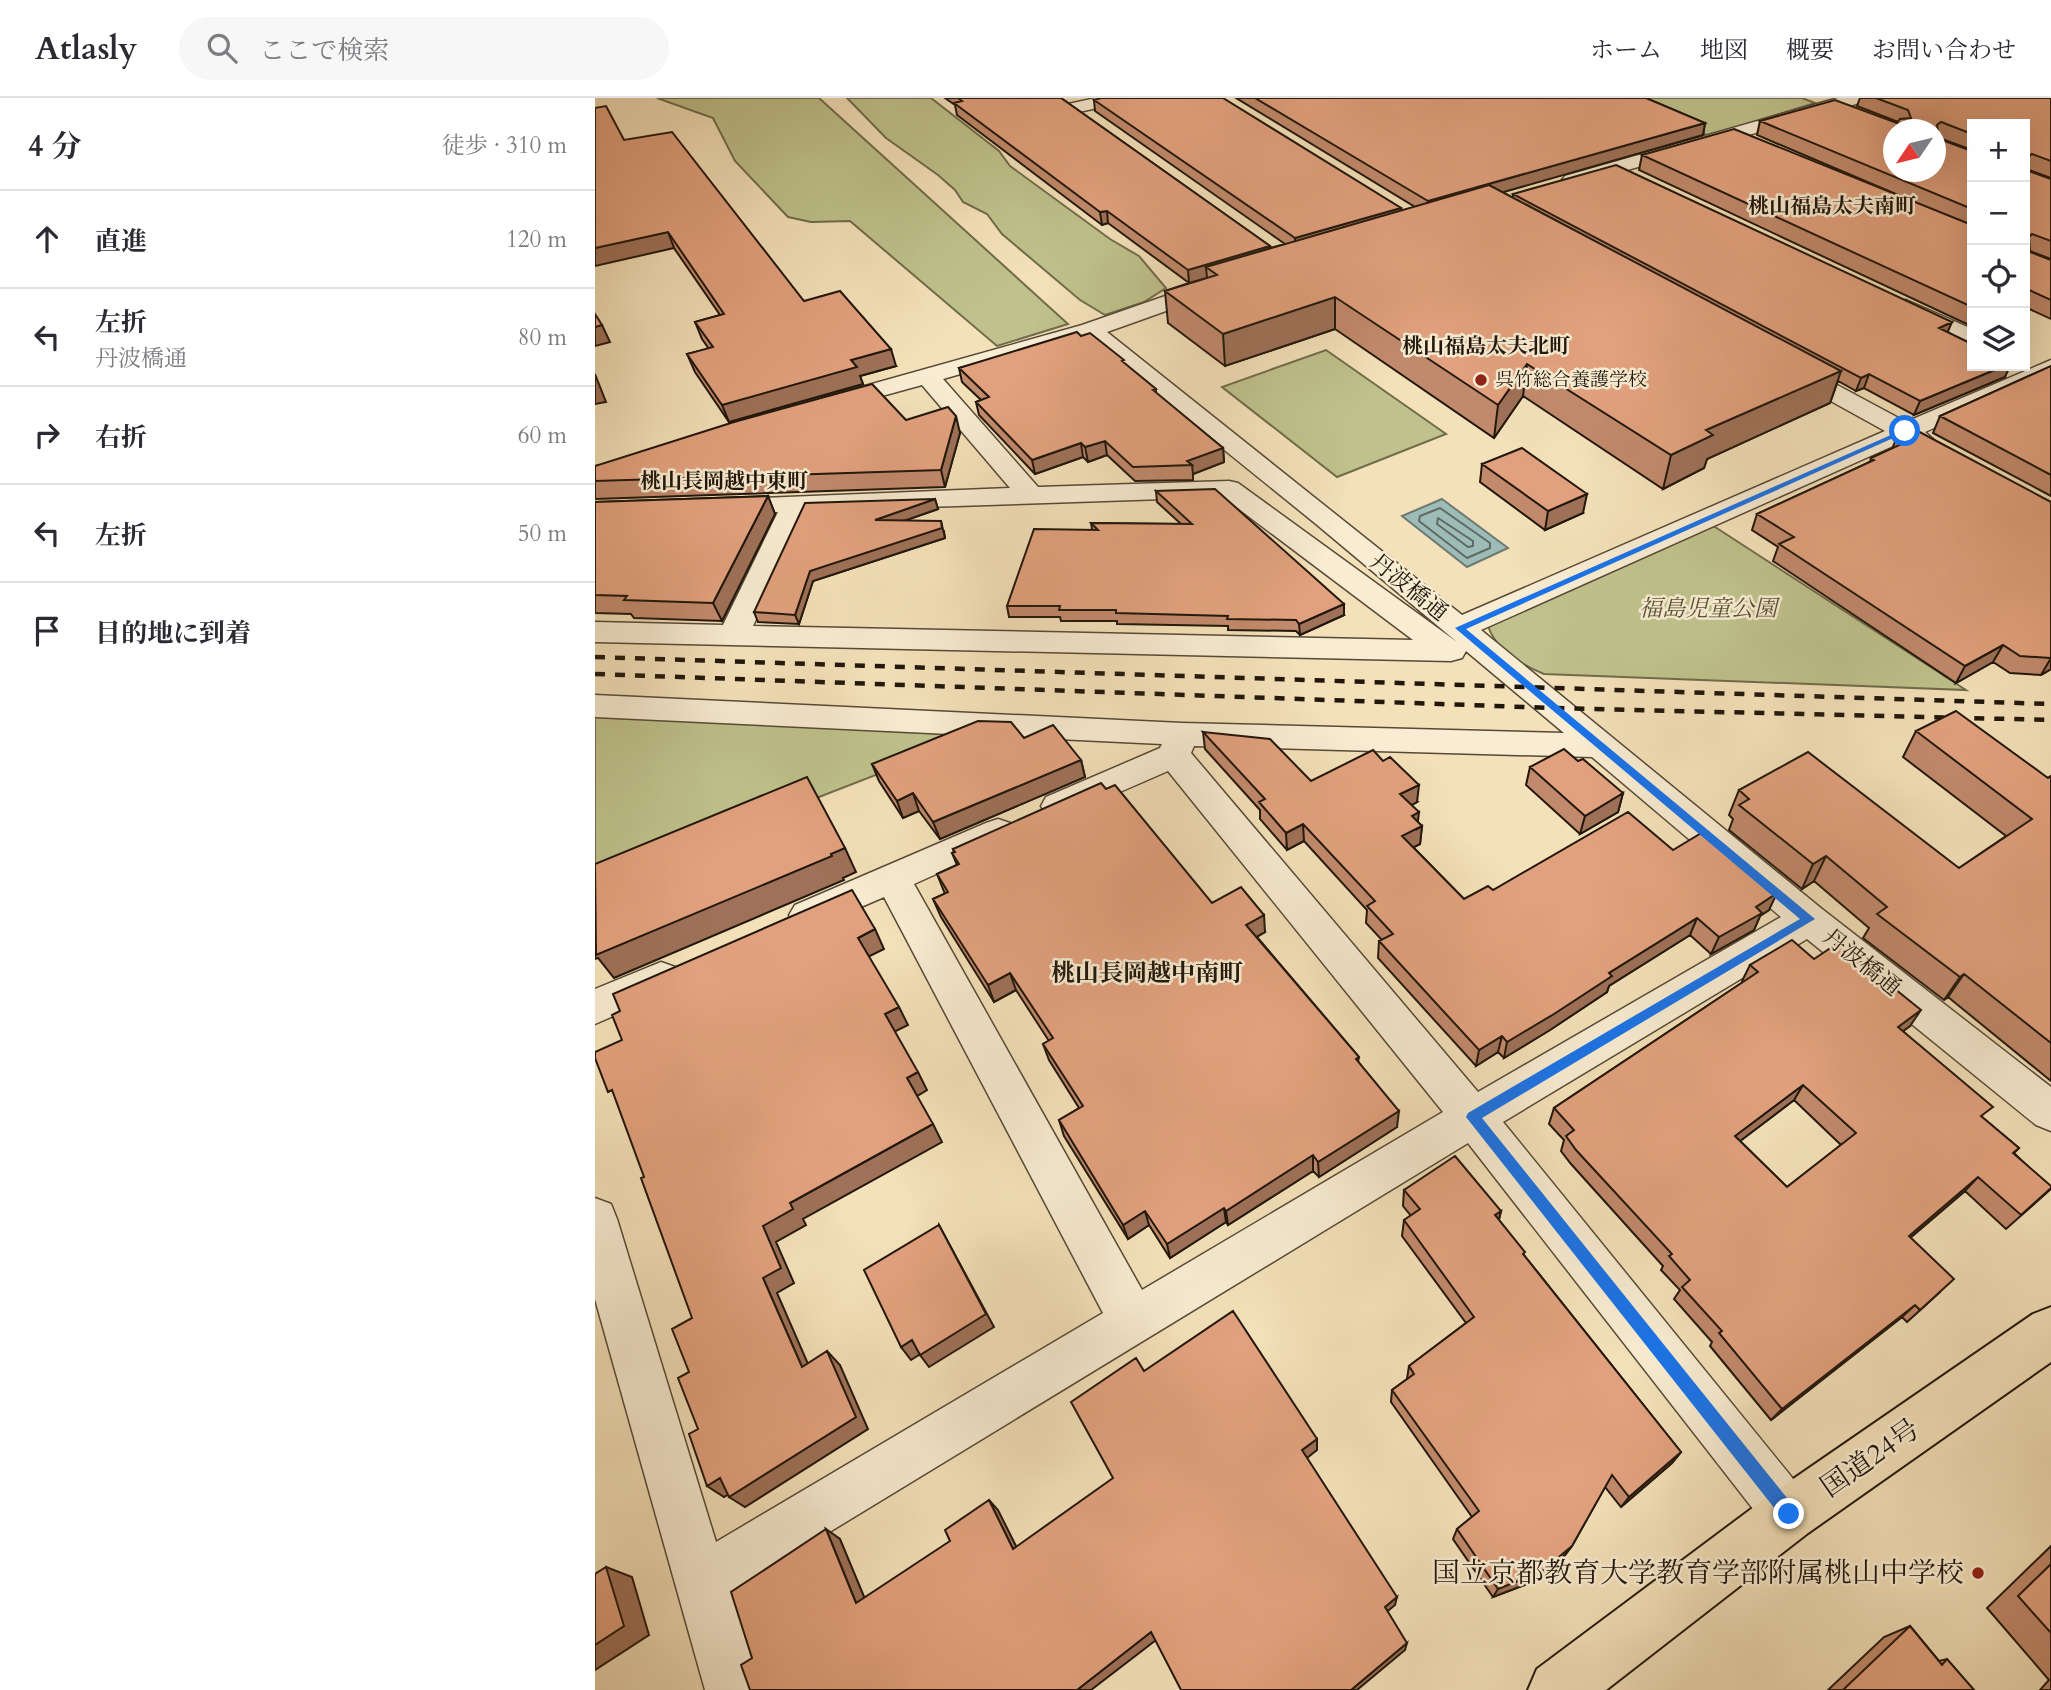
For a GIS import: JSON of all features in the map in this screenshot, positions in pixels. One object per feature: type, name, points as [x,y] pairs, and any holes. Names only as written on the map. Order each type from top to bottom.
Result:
[{"type":"highway","name":"国道24号","points":[[1558,1690],[1789,1514],[2051,1332]]},
{"type":"street","points":[[1067,103],[1120,98]]},
{"type":"street","points":[[1552,186],[1731,134],[1821,102],[1857,106]]},
{"type":"street","points":[[1067,103],[1096,123]]},
{"type":"street","points":[[1731,134],[1756,145]]},
{"type":"street","points":[[1615,168],[1640,180]]},
{"type":"street","points":[[810,409],[1090,330],[1231,281]]},
{"type":"street","points":[[1886,297],[1967,336]]},
{"type":"street","name":"丹波橋通","points":[[1090,330],[1453,639],[1487,653],[1809,919],[2051,1112]]},
{"type":"street","points":[[1770,358],[1941,451]]},
{"type":"street","points":[[595,632],[1453,639],[2039,367]]},
{"type":"street","points":[[927,375],[1032,497]]},
{"type":"street","points":[[689,507],[1229,489],[1453,639]]},
{"type":"street","points":[[733,635],[796,504]]},
{"type":"street","points":[[595,706],[1178,744],[1600,746]]},
{"type":"street","points":[[780,927],[892,878],[1178,744]]},
{"type":"street","points":[[1178,744],[1789,1514]]},
{"type":"street","points":[[892,878],[1133,1321]]},
{"type":"street","points":[[700,1581],[1472,1117],[1809,919]]},
{"type":"street","points":[[595,1007],[694,964]]},
{"type":"street","points":[[595,1219],[733,1690]]},
{"type":"green space","points":[[657,98],[819,98],[1068,324],[997,346],[850,221],[811,222],[788,217],[735,161],[713,118]]},
{"type":"green space","points":[[847,98],[931,98],[999,151],[1010,166],[1110,239],[1139,256],[1166,288],[1144,302],[1105,315],[1080,300],[1002,234],[987,214],[963,202],[955,190],[938,175],[886,138]]},
{"type":"green space","points":[[1619,98],[1802,98],[1815,103],[1709,136]]},
{"type":"green space","points":[[1326,350],[1446,434],[1337,477],[1222,387]]},
{"type":"green space","name":"福島児童公園","points":[[1712,525],[1966,690],[1544,674],[1511,656],[1492,635],[1488,626]]},
{"type":"green space","points":[[595,713],[989,731],[595,884]]},
{"type":"water","points":[[1442,499],[1508,548],[1467,567],[1402,516]]},
{"type":"building","points":[[958,98],[1061,98],[1270,246],[1188,270],[1107,211],[1100,212],[954,103],[962,101]]},
{"type":"building","points":[[1223,98],[1401,208],[1295,238],[1094,100]]},
{"type":"building","points":[[1255,98],[1646,98],[1705,123],[1428,201]]},
{"type":"building","points":[[1876,98],[2051,98],[2051,161],[2030,156],[2030,119],[1967,119],[1967,132],[1946,124],[1946,119],[1900,119],[1911,118],[1908,110]]},
{"type":"building","points":[[1835,100],[1886,119],[1883,119],[1883,172],[1760,121]]},
{"type":"building","points":[[606,106],[624,140],[672,132],[804,301],[840,291],[891,349],[851,360],[857,367],[722,405],[687,354],[713,347],[695,322],[724,314],[668,232],[595,248],[595,108]]},
{"type":"building","points":[[1734,129],[1967,223],[1967,305],[1642,155]]},
{"type":"building","points":[[1946,142],[1967,149],[1967,207],[1907,182],[1946,182]]},
{"type":"building","points":[[1616,165],[1952,322],[1939,328],[1967,342],[1967,371],[1992,371],[1920,401],[1869,374],[1861,378],[1513,194]]},
{"type":"building","points":[[2030,171],[2051,179],[2051,241],[2032,234],[2030,236]]},
{"type":"building","points":[[1489,185],[1841,371],[1706,430],[1713,435],[1671,455],[1527,364],[1498,405],[1335,297],[1223,334],[1165,291],[1217,275],[1206,267]]},
{"type":"building","points":[[2030,252],[2051,260],[2051,300],[2030,290]]},
{"type":"building","points":[[595,314],[602,325],[595,327]]},
{"type":"building","points":[[1077,332],[1081,336],[1090,333],[1124,360],[1122,361],[1156,389],[1153,390],[1223,448],[1187,461],[1192,465],[1133,467],[1105,441],[1085,447],[1081,443],[1032,460],[976,402],[989,397],[959,368]]},
{"type":"building","points":[[2051,366],[2051,475],[1940,416]]},
{"type":"building","points":[[872,384],[906,420],[948,407],[956,416],[941,470],[595,481],[595,466],[734,422]]},
{"type":"building","points":[[1914,429],[2051,502],[2051,658],[2020,656],[2003,645],[1965,666],[1779,544],[1794,537],[1757,514],[1874,460],[1871,458],[1906,442],[1897,437]]},
{"type":"building","points":[[1522,448],[1587,494],[1548,511],[1482,464]]},
{"type":"building","points":[[1215,489],[1344,604],[1299,624],[1296,620],[1116,613],[1116,610],[1059,610],[1060,606],[1007,606],[1034,529],[1098,530],[1091,523],[1192,524],[1156,491]]},
{"type":"building","points":[[768,496],[713,603],[624,600],[627,596],[595,595],[595,502]]},
{"type":"building","points":[[935,499],[875,520],[941,521],[942,528],[810,571],[795,615],[754,612],[805,503]]},
{"type":"building","points":[[1956,711],[2048,778],[2051,776],[2051,1043],[1964,974],[1960,977],[1877,914],[1887,907],[1826,856],[1813,864],[1739,805],[1749,799],[1739,790],[1808,752],[1959,868],[2032,819],[1916,731]]},
{"type":"building","points":[[978,721],[1011,722],[1024,738],[1053,725],[1081,760],[933,822],[913,793],[897,801],[872,764]]},
{"type":"building","points":[[1203,732],[1270,739],[1311,781],[1373,750],[1383,761],[1390,757],[1419,785],[1400,794],[1419,812],[1412,816],[1422,826],[1402,836],[1464,899],[1488,886],[1493,890],[1628,812],[1673,850],[1703,832],[1777,893],[1756,907],[1762,913],[1719,937],[1697,918],[1609,973],[1612,976],[1554,1014],[1507,1042],[1502,1036],[1479,1050],[1379,941],[1393,934],[1367,906],[1375,901],[1303,824],[1286,833],[1259,802],[1265,799]]},
{"type":"building","points":[[1564,749],[1578,761],[1583,759],[1623,793],[1585,816],[1530,767]]},
{"type":"building","points":[[807,777],[845,848],[831,854],[832,856],[596,955],[595,864]]},
{"type":"building","points":[[1101,783],[1106,789],[1115,785],[1212,903],[1241,887],[1264,915],[1246,925],[1359,1057],[1356,1059],[1399,1111],[1318,1162],[1313,1155],[1226,1211],[1224,1208],[1167,1244],[1145,1211],[1123,1225],[1059,1120],[1083,1106],[1043,1044],[1053,1038],[1010,973],[988,985],[933,899],[948,892],[937,874],[959,864],[952,853],[955,852],[953,849]]},
{"type":"building","points":[[852,890],[875,929],[858,938],[899,1007],[885,1014],[918,1072],[907,1078],[933,1124],[790,1203],[793,1209],[763,1226],[781,1268],[763,1278],[802,1367],[827,1351],[856,1417],[729,1497],[720,1478],[707,1486],[689,1434],[698,1429],[678,1378],[689,1372],[672,1329],[692,1318],[641,1178],[644,1177],[612,1090],[608,1092],[595,1052],[622,1040],[612,1015],[620,1011],[613,994]]},
{"type":"building","points":[[1792,940],[1814,959],[1838,943],[1921,1010],[1898,1027],[1993,1107],[1981,1116],[2019,1148],[2013,1153],[2051,1186],[2021,1215],[1978,1177],[1909,1236],[1954,1279],[1920,1310],[1915,1305],[1782,1409],[1719,1333],[1722,1331],[1682,1287],[1690,1280],[1669,1256],[1672,1254],[1576,1150],[1566,1136],[1574,1130],[1554,1108],[1758,972],[1750,965]],"holes":[[[1803,1085],[1856,1133],[1787,1187],[1735,1136]]]},
{"type":"building","points":[[1455,1156],[1501,1211],[1495,1215],[1525,1252],[1523,1254],[1681,1452],[1629,1497],[1612,1475],[1572,1546],[1541,1572],[1498,1589],[1457,1529],[1479,1511],[1392,1390],[1414,1374],[1409,1366],[1474,1317],[1404,1220],[1420,1209],[1404,1190]]},
{"type":"building","points":[[939,1225],[986,1314],[920,1355],[912,1340],[901,1347],[864,1270]]},
{"type":"building","points":[[1233,1311],[1317,1439],[1302,1450],[1397,1597],[1385,1607],[1407,1643],[1351,1690],[1181,1690],[1151,1632],[1077,1690],[750,1690],[741,1665],[752,1658],[731,1592],[826,1529],[856,1603],[950,1541],[945,1530],[989,1500],[1013,1549],[1113,1478],[1071,1402],[1136,1358],[1144,1371]]},
{"type":"building","points":[[2051,1564],[2051,1633],[2018,1596]]},
{"type":"building","points":[[606,1567],[624,1626],[595,1645],[595,1574]]},
{"type":"building","points":[[1910,1626],[1942,1665],[1947,1659],[1974,1690],[1843,1690]]},
{"type":"railway","points":[[595,657],[2051,704]]},
{"type":"railway","points":[[595,674],[1553,708],[2051,720]]},
{"type":"place","name":"呉竹総合養護学校","points":[[1481,380]]},
{"type":"place","name":"国立京都教育大学教育学部附属桃山中学校","points":[[1978,1573]]},
{"type":"district","name":"桃山福島太夫南町","points":[[1832,206]]},
{"type":"district","name":"桃山福島太夫北町","points":[[1486,346]]},
{"type":"district","name":"桃山長岡越中東町","points":[[724,481]]},
{"type":"district","name":"桃山長岡越中南町","points":[[1147,973]]},
{"type":"route","points":[[1789,1514],[1472,1117],[1809,919],[1525,685],[1460,628],[1905,431]]}]
